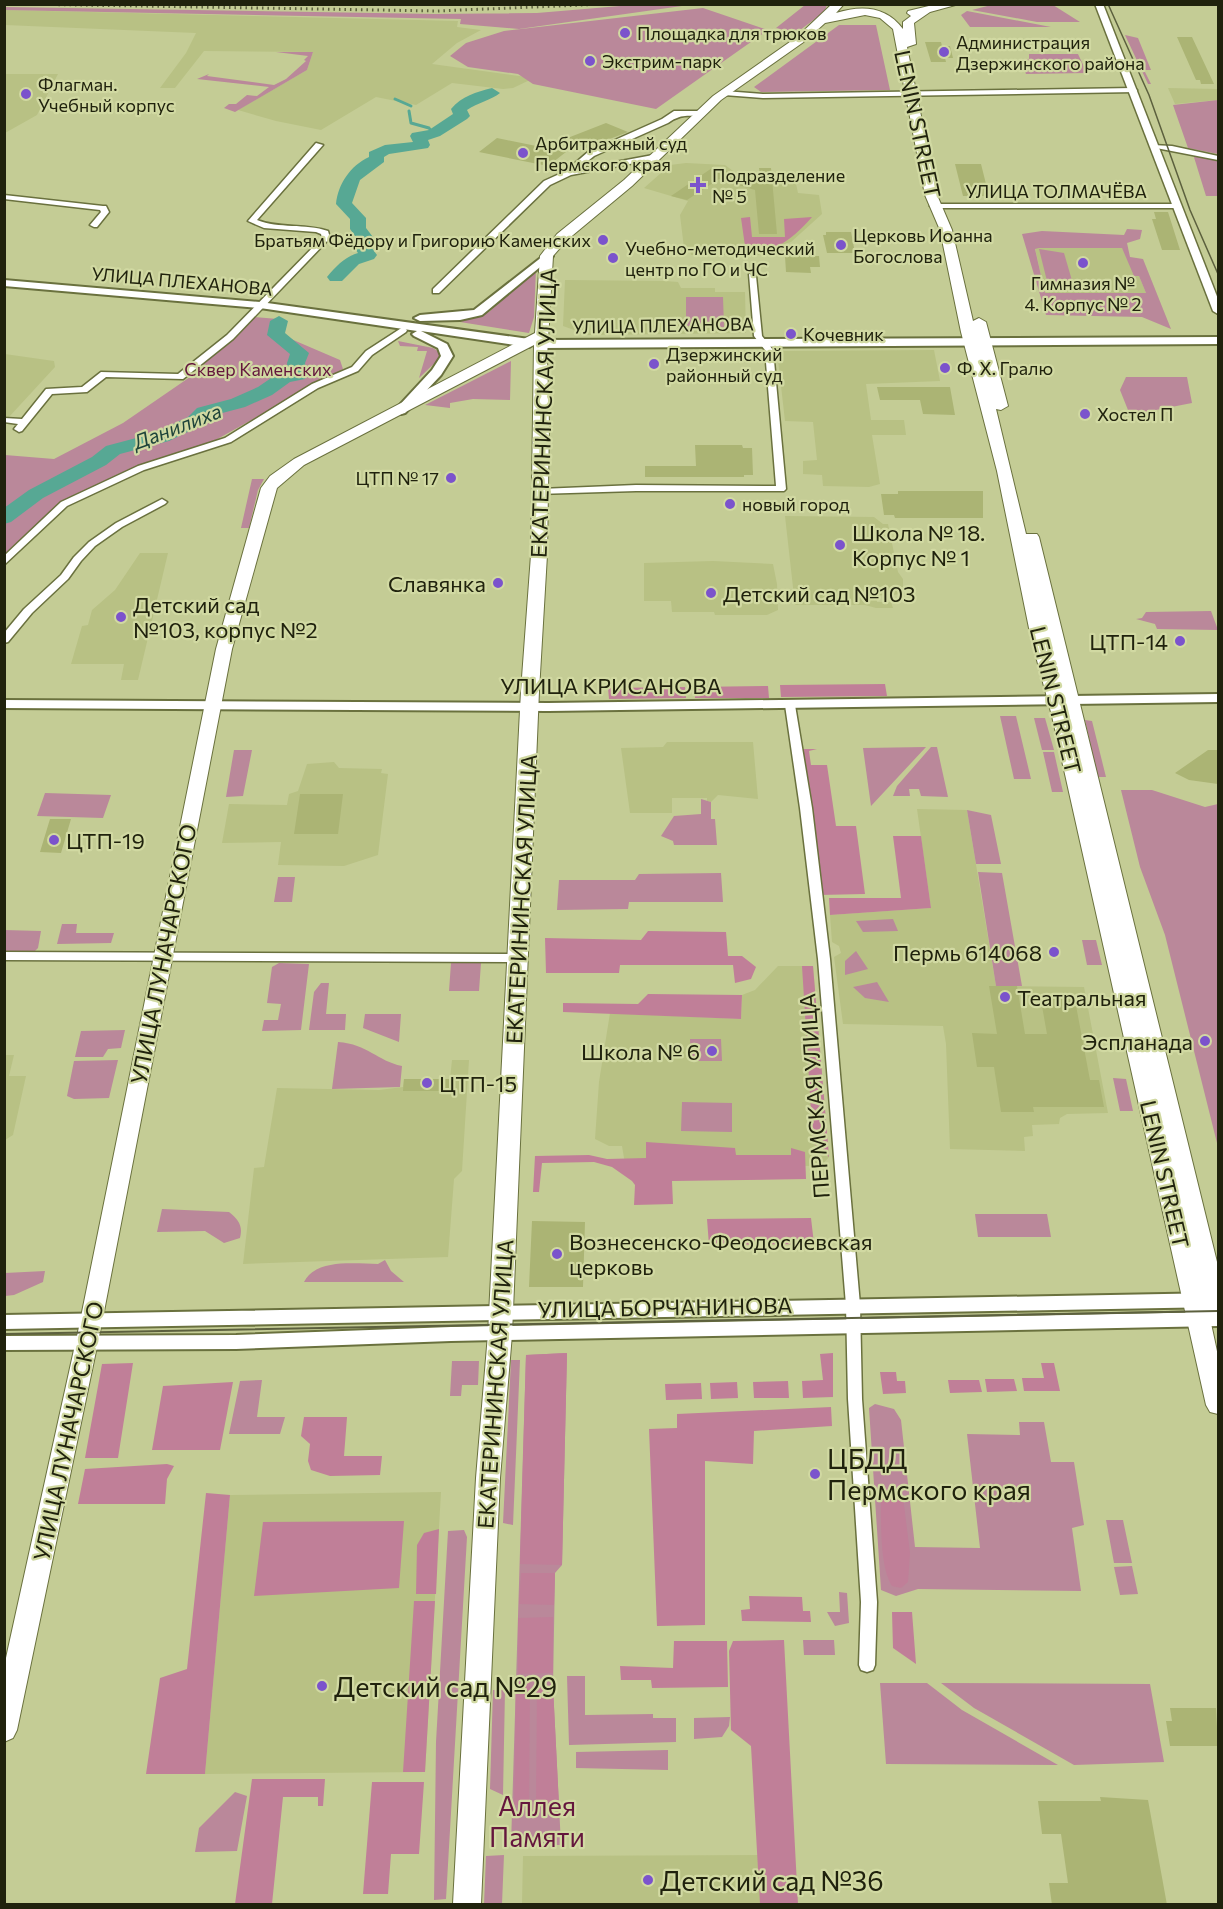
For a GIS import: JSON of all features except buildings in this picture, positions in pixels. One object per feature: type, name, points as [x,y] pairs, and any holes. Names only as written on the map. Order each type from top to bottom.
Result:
[{"type":"main road","points":[[824,21],[839,4]]},
{"type":"main road","points":[[852,4],[873,12]]},
{"type":"main road","points":[[824,21],[849,13],[925,12],[954,4]]},
{"type":"main road","name":"LENIN STREET","points":[[873,12],[888,18],[898,27],[916,93],[940,206],[961,241],[978,342],[1211,1308],[1218,1405]]},
{"type":"main road","name":"LENIN STREET","points":[[916,93],[907,27],[912,18],[925,12]]},
{"type":"main road","name":"ЕКАТЕРИНИНСКАЯ УЛИЦА","points":[[467,1905],[488,1478],[500,1323],[530,707],[537,612],[540,492],[537,341],[547,256],[562,237],[628,183],[700,113],[824,21]]},
{"type":"main road","points":[[259,307],[335,308],[417,318],[464,317],[490,306],[547,256]]},
{"type":"main road","name":"УЛИЦА ПЛЕХАНОВА","points":[[4,283],[259,307],[537,341],[1218,341]]},
{"type":"main road","points":[[259,307],[403,330],[437,342],[446,348],[448,354],[443,365],[400,411]]},
{"type":"main road","name":"УЛИЦА ЛУНАЧАРСКОГО","points":[[4,1730],[89,1330],[212,706],[238,597],[253,552],[262,510],[272,483],[287,469],[312,454],[537,341]]},
{"type":"main road","name":"УЛИЦА КРИСАНОВА","points":[[4,704],[530,707],[790,705],[1064,698],[1218,698]]},
{"type":"main road","name":"УЛИЦА БОРЧАНИНОВА","points":[[4,1322],[236,1342],[500,1323],[853,1305],[1211,1308]]},
{"type":"main road","name":"УЛИЦА БОРЧАНИНОВА","points":[[500,1323],[853,1327],[1211,1308]]},
{"type":"main road","name":"УЛИЦА БОРЧАНИНОВА","points":[[4,1344],[89,1330]]},
{"type":"street","points":[[1099,4],[1218,311]]},
{"type":"street","points":[[724,93],[763,96],[1132,90]]},
{"type":"street","points":[[569,173],[591,154],[665,121],[677,113],[700,113]]},
{"type":"street","points":[[7,420],[22,425],[49,391],[84,390],[104,374],[177,378],[187,374],[230,337],[326,238],[325,234],[317,230],[264,226],[252,221],[320,145]]},
{"type":"street","points":[[1155,147],[1172,148],[1218,158]]},
{"type":"street","points":[[436,291],[543,185],[569,173],[653,158]]},
{"type":"street","points":[[4,197],[102,208],[105,212],[94,225]]},
{"type":"street","name":"УЛИЦА ТОЛМАЧЁВА","points":[[940,206],[1178,206]]},
{"type":"street","points":[[540,492],[636,488],[781,489],[769,350],[758,336],[752,276]]},
{"type":"street","points":[[4,562],[58,508],[70,500],[149,465],[228,440],[315,386],[355,369],[367,355],[403,330]]},
{"type":"street","points":[[4,640],[28,611],[65,577],[77,559],[92,544],[108,531],[162,502]]},
{"type":"street","name":"ПЕРМСКАЯ УЛИЦА","points":[[790,705],[806,808],[824,959],[853,1305],[855,1399],[869,1602],[867,1665]]},
{"type":"street","points":[[4,956],[518,958]]},
{"type":"shaded area","points":[[4,10],[458,21],[457,27],[481,30],[457,43],[432,64],[534,78],[513,88],[503,89],[452,83],[416,105],[376,97],[321,130],[238,110],[307,70],[313,52],[204,51],[175,88],[160,88],[186,53],[196,33],[5,25]]},
{"type":"shaded area","name":"Флагман. Учебный корпус","points":[[5,74],[58,74],[37,115],[5,133]]},
{"type":"shaded area","points":[[1168,88],[1217,89],[1218,100],[1175,104]]},
{"type":"shaded area","points":[[686,163],[725,165],[737,174],[755,179],[795,179],[798,193],[819,195],[822,214],[791,242],[765,250],[759,255],[691,255],[690,250],[684,248],[680,215],[688,201],[644,188],[670,165]]},
{"type":"shaded area","points":[[750,217],[752,237],[785,237],[784,219],[812,217],[791,238],[773,248],[755,250],[745,246],[741,218]]},
{"type":"shaded area","name":"Гимназия № 4. Корпус № 2","points":[[1035,248],[1122,248],[1139,276],[1146,293],[1045,293]]},
{"type":"shaded area","points":[[565,280],[665,281],[678,282],[681,288],[715,288],[715,292],[745,292],[746,333],[588,335],[563,326]]},
{"type":"shaded area","points":[[934,350],[940,381],[866,384],[871,420],[904,420],[906,435],[872,435],[880,484],[869,487],[823,486],[822,475],[803,474],[803,461],[817,460],[813,422],[785,421],[777,351]]},
{"type":"shaded area","points":[[5,354],[54,361],[55,367],[9,417],[5,416]]},
{"type":"shaded area","name":"Школа № 18. Корпус № 1","points":[[785,516],[874,517],[883,524],[888,524],[898,572],[903,579],[903,593],[894,595],[894,592],[884,592],[884,595],[876,596],[877,602],[891,602],[893,608],[876,608],[865,605],[795,605]]},
{"type":"shaded area","name":"Детский сад №103, корпус №2","points":[[140,553],[168,553],[138,680],[121,680],[124,664],[71,664],[82,626],[88,625],[92,610],[115,590]]},
{"type":"shaded area","name":"Детский сад №103","points":[[713,561],[773,564],[777,584],[778,610],[767,615],[715,615],[714,612],[672,612],[671,601],[644,601],[644,563]]},
{"type":"shaded area","points":[[885,684],[887,696],[781,697],[780,685]]},
{"type":"shaded area","points":[[768,686],[769,698],[695,698],[694,687]]},
{"type":"shaded area","points":[[685,687],[686,698],[609,699],[608,688]]},
{"type":"shaded area","points":[[667,742],[753,742],[758,799],[718,795],[711,802],[707,801],[707,798],[672,798],[672,813],[630,813],[621,748],[663,747]]},
{"type":"shaded area","points":[[801,749],[817,749],[809,751],[811,765],[827,765],[836,826],[856,826],[865,894],[819,895]]},
{"type":"shaded area","points":[[334,762],[339,768],[382,769],[381,773],[388,774],[378,855],[344,866],[278,865],[281,842],[222,843],[229,804],[287,805],[289,794],[298,791],[307,764]]},
{"type":"shaded area","points":[[917,809],[967,810],[996,986],[1084,987],[1108,1113],[1067,1114],[1060,1118],[1059,1124],[1032,1125],[1033,1136],[1024,1137],[1025,1151],[950,1149],[946,1044],[943,1026],[843,1024],[834,957],[841,953],[839,946],[832,942],[830,915],[931,908]]},
{"type":"shaded area","points":[[893,836],[921,836],[931,908],[830,915],[829,898],[901,898]]},
{"type":"shaded area","points":[[648,931],[726,932],[728,956],[742,956],[756,967],[751,979],[735,983],[733,965],[620,965],[619,973],[546,973],[545,938],[641,940]]},
{"type":"shaded area","name":"Школа № 6","points":[[778,966],[813,966],[829,1157],[821,1166],[625,1164],[622,1146],[609,1146],[595,1139],[599,1082],[610,1013],[741,1019],[742,995],[755,990]]},
{"type":"shaded area","points":[[802,966],[813,966],[829,1157],[813,1143]]},
{"type":"shaded area","points":[[648,994],[742,995],[741,1019],[563,1012],[563,1003],[638,1004]]},
{"type":"shaded area","points":[[5,1055],[14,1055],[9,1076],[26,1076],[13,1135],[5,1140]]},
{"type":"shaded area","points":[[452,1060],[469,1060],[462,1171],[454,1179],[448,1257],[243,1264],[254,1168],[264,1167],[277,1088],[379,1090],[403,1087],[404,1079],[450,1079]]},
{"type":"shaded area","points":[[646,1142],[735,1148],[736,1155],[791,1155],[791,1148],[805,1152],[806,1179],[672,1181],[673,1204],[634,1205],[635,1185],[612,1167],[594,1162],[542,1163],[539,1192],[533,1192],[535,1156],[589,1155],[607,1159],[646,1158]]},
{"type":"shaded area","points":[[811,1218],[814,1244],[709,1245],[707,1219]]},
{"type":"shaded area","points":[[567,1353],[562,1565],[520,1564],[526,1355]]},
{"type":"shaded area","points":[[833,1353],[833,1397],[803,1398],[802,1381],[823,1380],[820,1354]]},
{"type":"shaded area","points":[[133,1363],[118,1458],[85,1458],[102,1364]]},
{"type":"shaded area","points":[[1041,1363],[1054,1363],[1060,1391],[1024,1391],[1022,1378],[1044,1378]]},
{"type":"shaded area","points":[[880,1372],[896,1372],[897,1381],[905,1381],[906,1393],[883,1394]]},
{"type":"shaded area","points":[[985,1379],[1014,1379],[1017,1391],[987,1392]]},
{"type":"shaded area","points":[[948,1380],[979,1380],[982,1392],[950,1393]]},
{"type":"shaded area","points":[[788,1381],[789,1398],[754,1398],[753,1382]]},
{"type":"shaded area","points":[[233,1382],[220,1450],[152,1450],[163,1386]]},
{"type":"shaded area","points":[[737,1382],[738,1398],[711,1399],[710,1383]]},
{"type":"shaded area","points":[[701,1383],[702,1399],[666,1400],[665,1384]]},
{"type":"shaded area","points":[[831,1407],[832,1426],[754,1431],[753,1464],[705,1461],[705,1625],[657,1626],[649,1429],[677,1428],[677,1414]]},
{"type":"shaded area","points":[[304,1417],[347,1417],[344,1456],[382,1456],[380,1475],[330,1476],[311,1470],[308,1461],[310,1444],[301,1436]]},
{"type":"shaded area","points":[[167,1464],[174,1466],[167,1479],[165,1504],[78,1504],[85,1469]]},
{"type":"shaded area","name":"Детский сад №29","points":[[441,1492],[425,1772],[205,1774],[230,1495]]},
{"type":"shaded area","points":[[206,1493],[230,1495],[205,1774],[146,1774],[160,1678],[187,1669]]},
{"type":"shaded area","points":[[894,1494],[903,1497],[910,1553],[908,1582],[901,1588],[892,1586],[888,1578],[882,1545],[881,1501]]},
{"type":"shaded area","points":[[404,1521],[399,1588],[254,1596],[263,1522]]},
{"type":"shaded area","points":[[439,1529],[436,1594],[416,1594],[417,1545],[424,1533]]},
{"type":"shaded area","points":[[521,1573],[555,1573],[554,1605],[519,1604]]},
{"type":"shaded area","points":[[749,1596],[802,1597],[803,1611],[810,1611],[811,1622],[742,1621],[741,1610],[750,1609]]},
{"type":"shaded area","points":[[414,1601],[435,1601],[425,1772],[403,1772]]},
{"type":"shaded area","points":[[892,1612],[912,1612],[916,1664],[893,1648]]},
{"type":"shaded area","points":[[553,1617],[553,1673],[518,1674],[518,1618]]},
{"type":"shaded area","points":[[784,1640],[798,1904],[760,1904],[751,1746],[731,1730],[729,1651],[733,1641]]},
{"type":"shaded area","points":[[674,1641],[727,1641],[728,1687],[652,1688],[651,1680],[621,1680],[620,1666],[673,1668]]},
{"type":"shaded area","points":[[516,1682],[530,1682],[529,1805],[514,1805]]},
{"type":"shaded area","points":[[553,1687],[559,1805],[536,1805],[537,1688]]},
{"type":"shaded area","points":[[252,1779],[325,1779],[323,1806],[318,1806],[318,1797],[283,1797],[272,1904],[235,1904]]},
{"type":"shaded area","points":[[372,1782],[424,1782],[419,1854],[391,1854],[388,1894],[363,1894]]},
{"type":"shaded area","name":"Детский сад №36","points":[[771,1855],[774,1904],[522,1904],[523,1856]]},
{"type":"green space","points":[[995,4],[1053,5],[1080,22],[1037,22],[972,10]]},
{"type":"green space","points":[[632,5],[689,5],[519,29],[460,24],[461,19],[4,10],[5,7],[435,14],[537,13]]},
{"type":"green space","points":[[805,5],[827,5],[825,10],[827,10],[796,33],[776,28]]},
{"type":"green space","name":"Экстрим-парк","points":[[703,8],[768,30],[656,109],[533,84],[518,74],[468,67],[450,56],[466,43],[504,31]]},
{"type":"green space","points":[[967,11],[1051,27],[970,27],[961,15]]},
{"type":"green space","points":[[839,25],[876,25],[890,90],[761,92],[754,87]]},
{"type":"green space","points":[[1125,35],[1138,38],[1151,70],[1144,70],[1151,84],[1148,84]]},
{"type":"green space","points":[[276,52],[313,52],[307,70],[235,112],[224,108],[229,104],[236,104],[247,95],[257,96],[269,87],[197,79],[209,74],[207,76],[274,85],[286,79],[306,61],[304,60],[308,56]]},
{"type":"green space","points":[[1029,54],[1078,54],[1087,73],[1026,74],[1020,60],[1029,59]]},
{"type":"green space","points":[[1218,100],[1218,154],[1188,148],[1173,105]]},
{"type":"green space","points":[[1193,154],[1218,161],[1218,196],[1206,196]]},
{"type":"green space","points":[[1127,229],[1142,230],[1140,239],[1127,243],[1130,257],[1143,259],[1171,329],[1142,317],[1046,315],[1022,234],[1042,231],[1124,235]],"holes":[[[1122,248],[1134,276],[1139,276],[1146,293],[1045,293],[1035,249]]]},
{"type":"green space","points":[[1039,249],[1064,253],[1073,284],[1071,287],[1049,289]]},
{"type":"green space","points":[[536,269],[534,317],[529,333],[460,322],[489,312]]},
{"type":"green space","points":[[686,297],[723,297],[724,327],[686,326]]},
{"type":"green space","name":"Сквер Каменских","points":[[253,317],[278,319],[273,328],[284,336],[340,360],[343,369],[212,442],[119,474],[60,503],[5,557],[5,455],[54,459],[123,423],[190,377]]},
{"type":"green space","points":[[398,341],[433,348],[439,352],[440,358],[419,378],[427,351],[417,351],[418,347],[400,346]]},
{"type":"green space","points":[[511,361],[510,400],[473,399],[450,403],[450,408],[425,405]]},
{"type":"green space","points":[[1126,377],[1187,377],[1192,403],[1130,415],[1120,390]]},
{"type":"green space","points":[[252,479],[264,479],[258,490],[249,528],[241,528]]},
{"type":"green space","points":[[1211,611],[1218,630],[1157,629],[1155,624],[1136,619],[1142,618],[1146,612]]},
{"type":"green space","points":[[1000,716],[1016,716],[1031,779],[1014,779]]},
{"type":"green space","points":[[1034,718],[1045,718],[1054,750],[1042,750]]},
{"type":"green space","points":[[1085,720],[1092,721],[1106,777],[1098,777]]},
{"type":"green space","points":[[926,747],[871,806],[863,748]]},
{"type":"green space","points":[[931,747],[937,747],[948,797],[921,796],[919,789],[909,789],[910,796],[893,796],[897,786]]},
{"type":"green space","points":[[234,750],[252,750],[243,796],[226,797]]},
{"type":"green space","points":[[1043,752],[1054,752],[1063,792],[1052,792]]},
{"type":"green space","name":"Эспланада","points":[[1121,790],[1152,790],[1205,807],[1218,804],[1218,1147],[1165,935],[1140,867]]},
{"type":"green space","points":[[45,793],[111,795],[103,818],[37,816]]},
{"type":"green space","points":[[701,799],[711,802],[711,819],[715,819],[717,845],[674,845],[673,841],[661,836],[674,816],[701,814]]},
{"type":"green space","points":[[967,810],[991,815],[1001,864],[976,864]]},
{"type":"green space","points":[[978,872],[1002,873],[1022,986],[996,986]]},
{"type":"green space","points":[[721,873],[723,902],[629,902],[628,909],[557,910],[559,880],[635,880],[639,874]]},
{"type":"green space","points":[[278,877],[295,877],[292,902],[274,902]]},
{"type":"green space","points":[[893,919],[898,931],[863,932],[856,921]]},
{"type":"green space","points":[[62,924],[77,924],[76,933],[114,933],[111,943],[57,944]]},
{"type":"green space","points":[[4,930],[41,931],[38,948],[34,952],[5,952]]},
{"type":"green space","points":[[1082,940],[1096,940],[1102,965],[1087,965]]},
{"type":"green space","points":[[856,951],[868,969],[845,975],[845,961]]},
{"type":"green space","points":[[279,963],[309,964],[301,1030],[262,1031],[264,1020],[278,1020],[281,1004],[267,1003],[272,967]]},
{"type":"green space","points":[[451,963],[481,963],[479,991],[449,991]]},
{"type":"green space","points":[[877,982],[889,1002],[865,998],[853,987]]},
{"type":"green space","points":[[321,983],[329,983],[326,1014],[346,1014],[345,1030],[309,1030],[314,992]]},
{"type":"green space","points":[[365,1014],[401,1014],[399,1042],[363,1028]]},
{"type":"green space","points":[[125,1030],[121,1048],[108,1049],[103,1057],[75,1057],[81,1031]]},
{"type":"green space","points":[[690,1039],[721,1039],[722,1061],[691,1061]]},
{"type":"green space","points":[[338,1042],[365,1049],[393,1064],[402,1066],[400,1087],[332,1089]]},
{"type":"green space","points":[[118,1060],[109,1098],[74,1099],[67,1096],[74,1061]]},
{"type":"green space","points":[[1113,1078],[1126,1079],[1133,1111],[1120,1111]]},
{"type":"green space","points":[[682,1102],[732,1103],[732,1132],[681,1131]]},
{"type":"green space","points":[[162,1209],[229,1212],[239,1224],[240,1238],[224,1243],[205,1231],[157,1232]]},
{"type":"green space","points":[[975,1214],[1047,1214],[1051,1237],[978,1237]]},
{"type":"green space","points":[[385,1260],[391,1271],[404,1282],[304,1282],[310,1274],[327,1266],[348,1263],[378,1264]]},
{"type":"green space","points":[[45,1271],[43,1282],[14,1295],[5,1296],[5,1273]]},
{"type":"green space","name":"Аллея Памяти","points":[[567,1353],[562,1565],[555,1573],[553,1687],[561,1845],[511,1845],[526,1355]]},
{"type":"green space","points":[[511,1360],[520,1360],[513,1525],[503,1523]]},
{"type":"green space","points":[[452,1361],[479,1361],[478,1385],[462,1385],[461,1396],[450,1396]]},
{"type":"green space","points":[[262,1380],[257,1417],[285,1417],[280,1434],[229,1434],[240,1381]]},
{"type":"green space","points":[[875,1404],[894,1409],[901,1420],[915,1547],[980,1548],[967,1434],[1020,1435],[1019,1422],[1044,1422],[1051,1462],[1074,1462],[1084,1525],[1072,1528],[1081,1591],[918,1589],[896,1596],[881,1590],[869,1408]]},
{"type":"green space","points":[[1106,1520],[1123,1520],[1132,1563],[1114,1563]]},
{"type":"green space","points":[[464,1530],[467,1537],[446,1899],[434,1900],[436,1742],[448,1531]]},
{"type":"green space","points":[[1132,1566],[1138,1594],[1120,1595],[1114,1567]]},
{"type":"green space","points":[[839,1592],[847,1593],[849,1623],[835,1626],[827,1612],[840,1612]]},
{"type":"green space","points":[[803,1640],[834,1640],[835,1655],[804,1655]]},
{"type":"green space","points":[[567,1676],[585,1676],[585,1715],[653,1714],[653,1718],[676,1718],[676,1742],[569,1745]]},
{"type":"green space","points":[[880,1683],[927,1683],[962,1710],[1058,1765],[886,1764]]},
{"type":"green space","points":[[941,1683],[1150,1684],[1164,1762],[1074,1765],[974,1708]]},
{"type":"green space","points":[[493,1690],[505,1690],[503,1795],[490,1789]]},
{"type":"green space","points":[[730,1717],[729,1726],[722,1737],[694,1739],[694,1718]]},
{"type":"green space","points":[[668,1750],[668,1770],[576,1768],[576,1752]]},
{"type":"green space","points":[[235,1792],[247,1796],[237,1851],[195,1852],[199,1828]]},
{"type":"green space","points":[[504,1855],[502,1904],[484,1904],[486,1856]]},
{"type":"waterway","name":"Данилиха","points":[[336,277],[353,260],[368,255],[361,246],[368,241],[358,229],[358,218],[344,204],[350,183],[359,171],[378,159],[375,155],[385,150],[422,145],[418,136],[439,131],[455,121],[454,119],[462,116],[459,109],[474,98],[492,93]]},
{"type":"waterway","points":[[395,99],[411,106]]},
{"type":"waterway","points":[[409,111],[411,123],[429,128],[434,135]]},
{"type":"waterway","name":"Данилиха","points":[[4,518],[36,494],[99,461],[113,450],[162,437],[195,421],[204,412],[238,403],[265,391],[284,378],[298,375],[296,363],[300,353],[276,335],[276,326],[279,321]]},
{"type":"waterway","points":[[272,376],[284,378]]},
{"type":"tram line","points":[[1108,4],[1149,95],[1190,210],[1218,274]]},
{"type":"tram line","points":[[4,1334],[1218,1311]]},
{"type":"railway","points":[[20,4],[437,11],[607,4]]},
{"type":"place","name":"Площадка для трюков","points":[[625,33]]},
{"type":"place","name":"Администрация Дзержинского района","points":[[944,52]]},
{"type":"place","name":"Экстрим-парк","points":[[590,61]]},
{"type":"place","name":"Флагман. Учебный корпус","points":[[26,94]]},
{"type":"place","name":"Арбитражный суд Пермского края","points":[[523,153]]},
{"type":"place","name":"Подразделение № 5","points":[[698,185]]},
{"type":"place","name":"Братьям Фёдору и Григорию Каменских","points":[[603,240]]},
{"type":"place","name":"Церковь Иоанна Богослова","points":[[841,245]]},
{"type":"place","name":"Учебно-методический центр по ГО и ЧС","points":[[613,258]]},
{"type":"place","name":"Гимназия № 4. Корпус № 2","points":[[1083,263]]},
{"type":"place","name":"Кочевник","points":[[791,334]]},
{"type":"place","name":"Дзержинский районный суд","points":[[654,364]]},
{"type":"place","name":"Ф. Х. Гралю","points":[[945,368]]},
{"type":"place","name":"Хостел П","points":[[1085,414]]},
{"type":"place","name":"ЦТП № 17","points":[[451,478]]},
{"type":"place","name":"новый город","points":[[730,504]]},
{"type":"place","name":"Школа № 18. Корпус № 1","points":[[840,545]]},
{"type":"place","name":"Славянка","points":[[498,583]]},
{"type":"place","name":"Детский сад №103","points":[[711,593]]},
{"type":"place","name":"Детский сад №103, корпус №2","points":[[121,617]]},
{"type":"place","name":"ЦТП-14","points":[[1180,641]]},
{"type":"place","name":"ЦТП-19","points":[[54,840]]},
{"type":"place","name":"Пермь 614068","points":[[1054,952]]},
{"type":"place","name":"Театральная","points":[[1005,997]]},
{"type":"place","name":"Эспланада","points":[[1205,1041]]},
{"type":"place","name":"Школа № 6","points":[[712,1051]]},
{"type":"place","name":"ЦТП-15","points":[[427,1083]]},
{"type":"place","name":"Вознесенско-Феодосиевская церковь","points":[[557,1254]]},
{"type":"place","name":"ЦБДД Пермского края","points":[[815,1474]]},
{"type":"place","name":"Детский сад №29","points":[[322,1686]]},
{"type":"place","name":"Детский сад №36","points":[[648,1880]]}]
